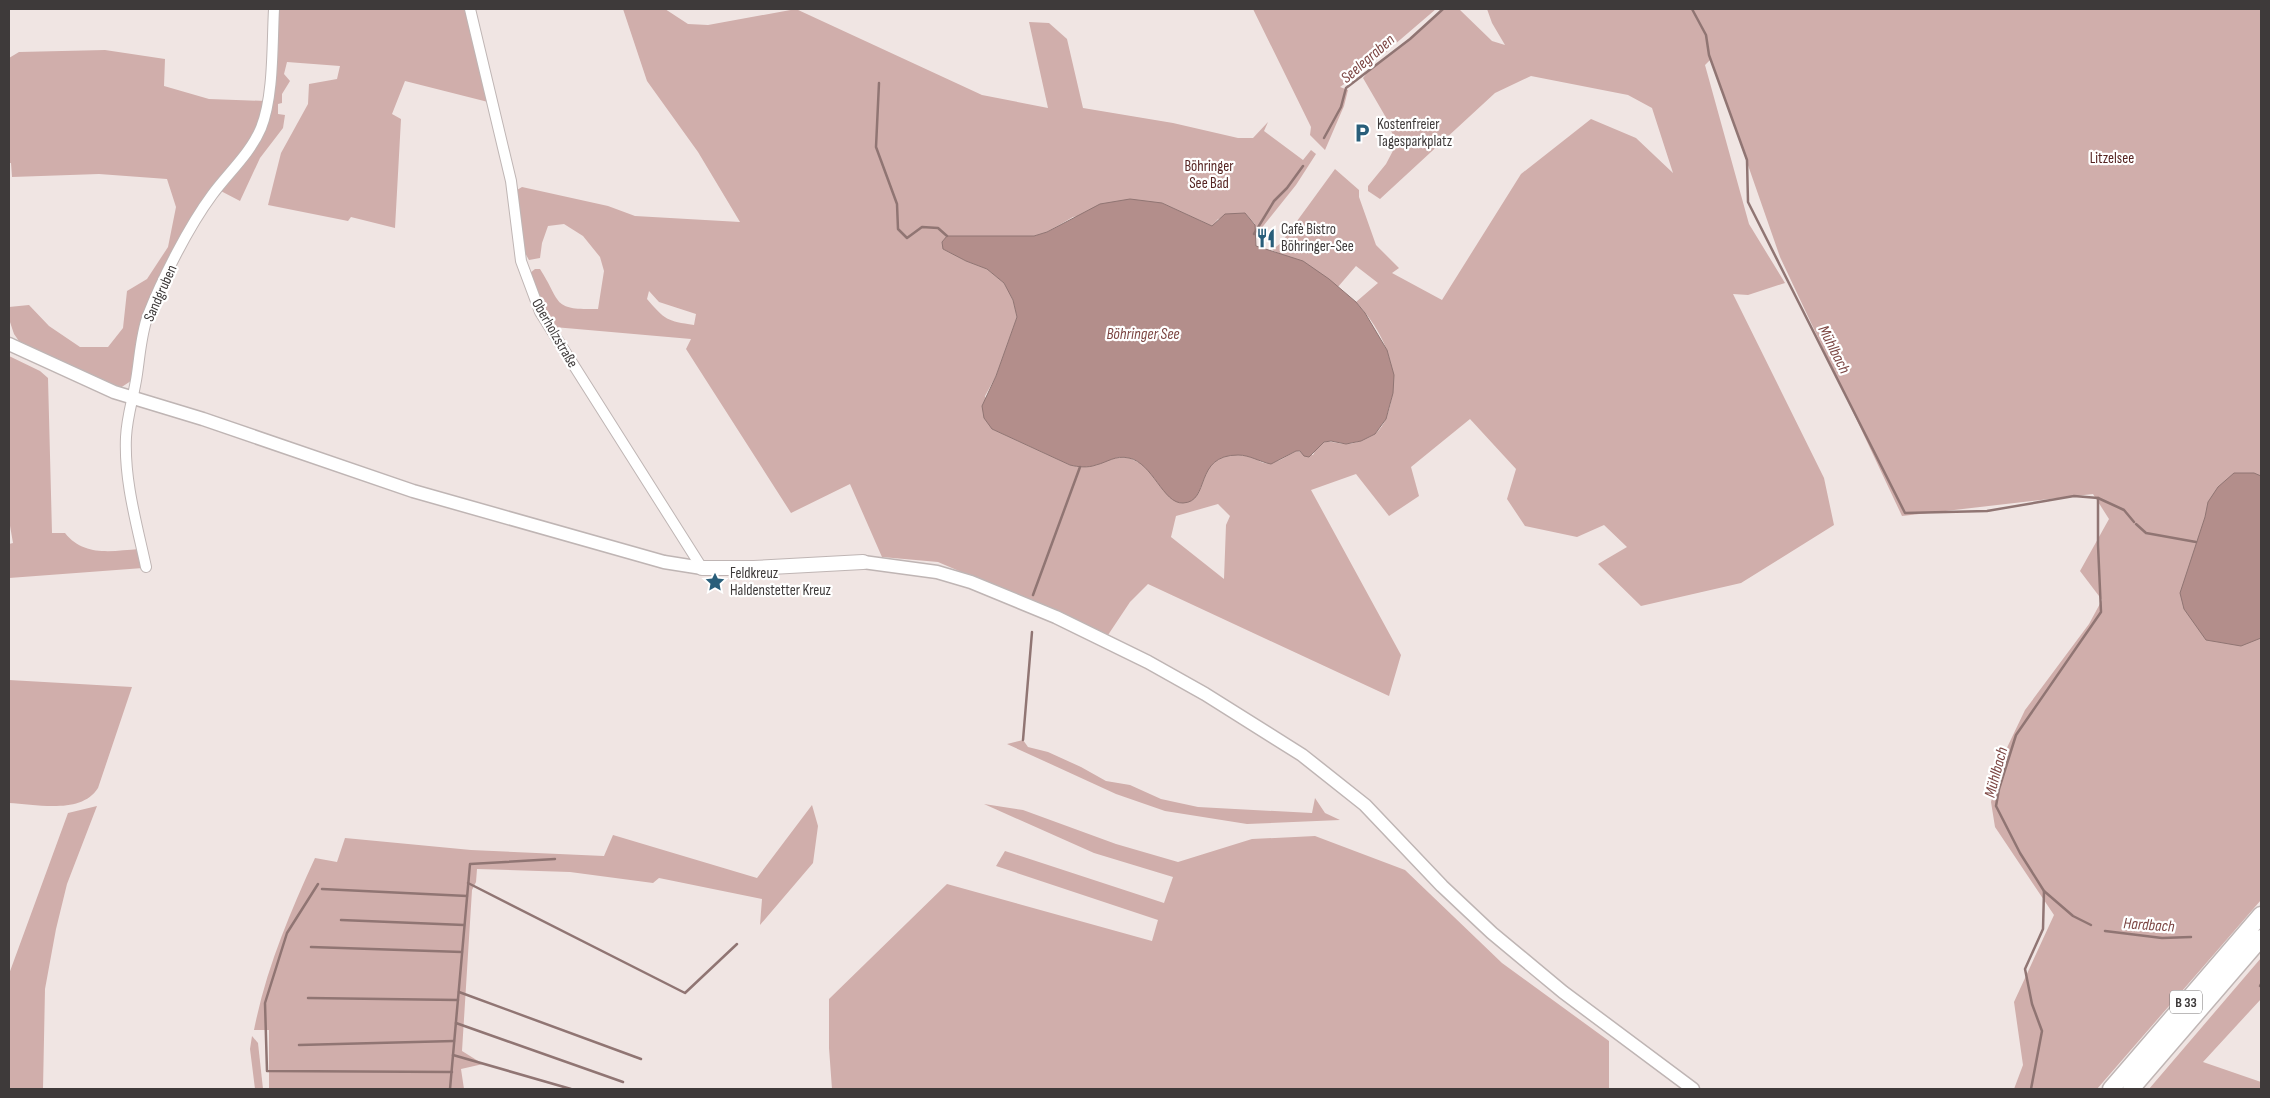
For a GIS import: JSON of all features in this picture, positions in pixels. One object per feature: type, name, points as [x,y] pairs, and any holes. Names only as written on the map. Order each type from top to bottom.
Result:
[{"type":"highway","name":"B 33","points":[[2110,1089],[2261,915]]},
{"type":"highway","name":"B 33","points":[[2130,1089],[2261,938]]},
{"type":"main road","points":[[702,568],[754,568],[863,562]]},
{"type":"street","name":"Sandgruben","points":[[146,568],[126,459],[126,436],[143,333],[148,315],[168,273],[211,196],[245,154],[261,128],[271,74],[274,9]]},
{"type":"street","name":"Oberholzstraße","points":[[470,9],[511,181],[521,262],[530,289],[540,312],[702,568]]},
{"type":"street","points":[[9,344],[96,386],[203,419],[413,491],[664,562],[702,568]]},
{"type":"street","points":[[863,562],[937,572],[971,582],[1047,614],[1148,662],[1205,694],[1302,754],[1365,806],[1442,886],[1492,933],[1563,992],[1693,1089]]},
{"type":"green space","points":[[276,9],[469,9],[492,103],[405,81],[392,114],[401,119],[395,228],[351,217],[348,221],[268,205],[281,153],[308,104],[309,84],[337,79],[340,66],[287,62],[284,74],[290,81],[282,94],[282,103],[278,104],[278,114],[285,115],[283,128],[260,158],[240,201],[217,189],[148,315],[137,377],[114,392],[26,351],[14,334],[9,319],[9,307],[29,305],[49,326],[80,347],[108,347],[123,328],[127,291],[147,279],[168,247],[176,207],[167,179],[99,174],[12,177],[11,163],[9,163],[9,58],[19,52],[105,50],[165,59],[164,86],[209,99],[266,101]]},
{"type":"green space","points":[[623,9],[665,9],[688,24],[708,25],[796,9],[982,95],[1048,108],[1029,22],[1049,23],[1067,39],[1083,108],[1173,123],[1238,138],[1253,138],[1268,122],[1264,131],[1303,160],[1311,150],[1316,154],[1296,185],[1260,230],[1254,234],[1255,224],[1245,213],[1218,219],[1212,226],[1162,203],[1073,217],[1047,232],[1034,236],[947,236],[943,249],[987,269],[1004,283],[1013,300],[1017,317],[996,376],[985,396],[992,429],[1070,465],[1080,467],[1097,465],[1109,458],[1129,458],[1144,465],[1161,487],[1197,495],[1209,467],[1222,457],[1246,456],[1263,463],[1268,463],[1277,461],[1296,451],[1313,455],[1319,445],[1326,442],[1351,444],[1373,435],[1382,426],[1386,418],[1393,391],[1391,363],[1387,350],[1374,325],[1356,302],[1378,283],[1356,266],[1337,288],[1329,279],[1272,250],[1281,243],[1335,169],[1359,190],[1359,197],[1376,245],[1399,268],[1392,273],[1442,300],[1521,174],[1591,119],[1636,138],[1673,173],[1652,108],[1628,95],[1531,76],[1495,93],[1380,199],[1368,191],[1368,186],[1386,164],[1396,145],[1388,121],[1363,78],[1370,69],[1410,39],[1443,9],[1459,9],[1492,41],[1505,45],[1492,23],[1487,9],[2261,9],[2261,900],[2097,1089],[2014,1089],[2023,1065],[2014,1002],[2054,915],[1995,827],[1991,802],[2003,756],[2025,710],[2089,624],[2102,600],[2080,571],[2109,519],[2093,494],[1902,516],[1780,257],[1711,59],[1705,65],[1749,224],[1785,283],[1748,295],[1733,294],[1824,478],[1834,525],[1741,583],[1641,606],[1598,564],[1627,547],[1604,525],[1577,537],[1525,526],[1507,499],[1516,469],[1470,419],[1411,467],[1419,496],[1389,516],[1356,474],[1311,490],[1401,655],[1389,696],[1148,584],[1130,602],[1108,635],[938,562],[882,557],[850,484],[791,513],[686,349],[691,339],[554,327],[543,310],[530,273],[535,269],[540,269],[556,297],[565,306],[598,309],[604,271],[600,257],[583,236],[564,224],[548,226],[542,243],[540,258],[529,260],[525,253],[517,190],[522,187],[608,206],[635,216],[740,222],[698,152],[647,81]],"holes":[[[649,291],[659,302],[696,314],[694,325],[672,321],[663,315],[647,299]],[[1218,504],[1230,516],[1226,525],[1224,579],[1171,537],[1176,516]]]},
{"type":"green space","points":[[1253,9],[1436,9],[1373,63],[1340,87],[1348,90],[1344,106],[1325,150],[1310,135],[1311,127]]},
{"type":"green space","points":[[9,356],[40,371],[48,378],[52,533],[65,533],[81,546],[99,551],[139,549],[143,568],[9,578],[9,544],[13,543],[9,520]]},
{"type":"green space","points":[[9,680],[132,687],[98,788],[81,802],[57,806],[9,803]]},
{"type":"green space","points":[[1023,740],[1028,747],[1048,752],[1106,781],[1130,785],[1161,799],[1198,807],[1312,813],[1315,798],[1325,813],[1340,820],[1247,824],[1165,811],[1116,794],[1007,744]]},
{"type":"green space","points":[[984,804],[1023,810],[1116,844],[1178,862],[1252,839],[1315,836],[1405,870],[1502,963],[1609,1041],[1609,1089],[832,1089],[829,1048],[829,999],[947,884],[1152,941],[1158,920],[996,866],[1005,851],[1164,903],[1173,877],[1094,853]]},
{"type":"green space","points":[[812,805],[818,826],[813,863],[760,925],[762,899],[659,878],[653,883],[570,872],[477,869],[476,882],[472,890],[462,1051],[483,1064],[461,1069],[464,1089],[269,1089],[269,1030],[254,1030],[265,985],[287,921],[315,858],[337,862],[345,838],[471,850],[604,856],[613,835],[757,878]]},
{"type":"green space","points":[[97,806],[67,884],[56,929],[45,989],[43,1089],[9,1089],[9,974],[68,813]]},
{"type":"green space","points":[[2261,958],[2261,999],[2203,1062],[2261,1082],[2261,1089],[2149,1089]]},
{"type":"green space","points":[[252,1036],[258,1043],[263,1089],[255,1089],[250,1049]]},
{"type":"water","name":"Böhringer See","points":[[1130,199],[1162,203],[1212,226],[1225,214],[1245,213],[1255,225],[1256,246],[1303,261],[1329,279],[1356,302],[1365,313],[1387,350],[1394,375],[1393,393],[1386,419],[1375,434],[1361,441],[1346,444],[1331,441],[1324,442],[1309,457],[1304,456],[1300,451],[1296,451],[1271,464],[1242,455],[1224,457],[1214,462],[1208,470],[1197,495],[1192,501],[1183,503],[1176,502],[1163,491],[1145,467],[1137,461],[1124,457],[1090,467],[1073,466],[992,429],[984,418],[982,406],[996,376],[1017,317],[1013,300],[1004,283],[987,269],[943,249],[942,242],[947,236],[1034,236],[1047,232],[1100,204]]},
{"type":"water","points":[[2234,473],[2254,473],[2261,476],[2261,638],[2241,646],[2206,640],[2184,609],[2180,593],[2205,517],[2208,502],[2218,487]]},
{"type":"waterway","name":"Seelegraben","points":[[1324,138],[1341,107],[1346,88],[1410,39],[1443,9]]},
{"type":"waterway","name":"Mühlbach","points":[[1692,9],[1706,35],[1709,55],[1747,160],[1748,202],[1905,513],[1987,511],[2074,496],[2098,498],[2101,612],[2016,735],[1999,789],[1996,806],[2020,853],[2044,891],[2043,929],[2025,969],[2032,1004],[2042,1031],[2031,1089]]},
{"type":"waterway","points":[[879,83],[876,147],[897,204],[898,229],[907,238],[922,227],[938,228],[947,236]]},
{"type":"waterway","name":"Seelegraben","points":[[1254,234],[1274,201],[1287,188],[1303,166]]},
{"type":"waterway","points":[[1033,595],[1080,467]]},
{"type":"waterway","name":"Mühlbach","points":[[2098,498],[2124,510],[2134,522]]},
{"type":"waterway","name":"Mühlbach","points":[[2136,524],[2146,533],[2196,542]]},
{"type":"waterway","points":[[1023,740],[1032,632]]},
{"type":"waterway","points":[[450,1089],[470,864],[555,859]]},
{"type":"waterway","points":[[468,883],[685,993],[737,944]]},
{"type":"waterway","points":[[318,884],[287,933],[265,1003],[267,1071],[452,1072]]},
{"type":"waterway","points":[[322,889],[467,896]]},
{"type":"waterway","name":"Hardbach","points":[[2044,891],[2073,916],[2091,925]]},
{"type":"waterway","points":[[341,920],[464,925]]},
{"type":"waterway","name":"Hardbach","points":[[2105,931],[2162,938],[2191,937]]},
{"type":"waterway","points":[[311,947],[462,952]]},
{"type":"waterway","points":[[459,992],[641,1059]]},
{"type":"waterway","points":[[308,998],[458,1000]]},
{"type":"waterway","points":[[456,1023],[623,1082]]},
{"type":"waterway","points":[[299,1045],[454,1041]]},
{"type":"waterway","points":[[453,1055],[571,1089]]},
{"type":"place","name":"Kostenfreier Tagesparkplatz","points":[[1362,133]]},
{"type":"place","name":"Cafè Bistro Böhringer-See","points":[[1266,238]]},
{"type":"place","name":"Feldkreuz Haldenstetter Kreuz","points":[[715,582]]},
{"type":"park label","name":"Litzelsee","points":[[2112,158]]},
{"type":"park label","name":"Böhringer See Bad","points":[[1209,174]]}]
